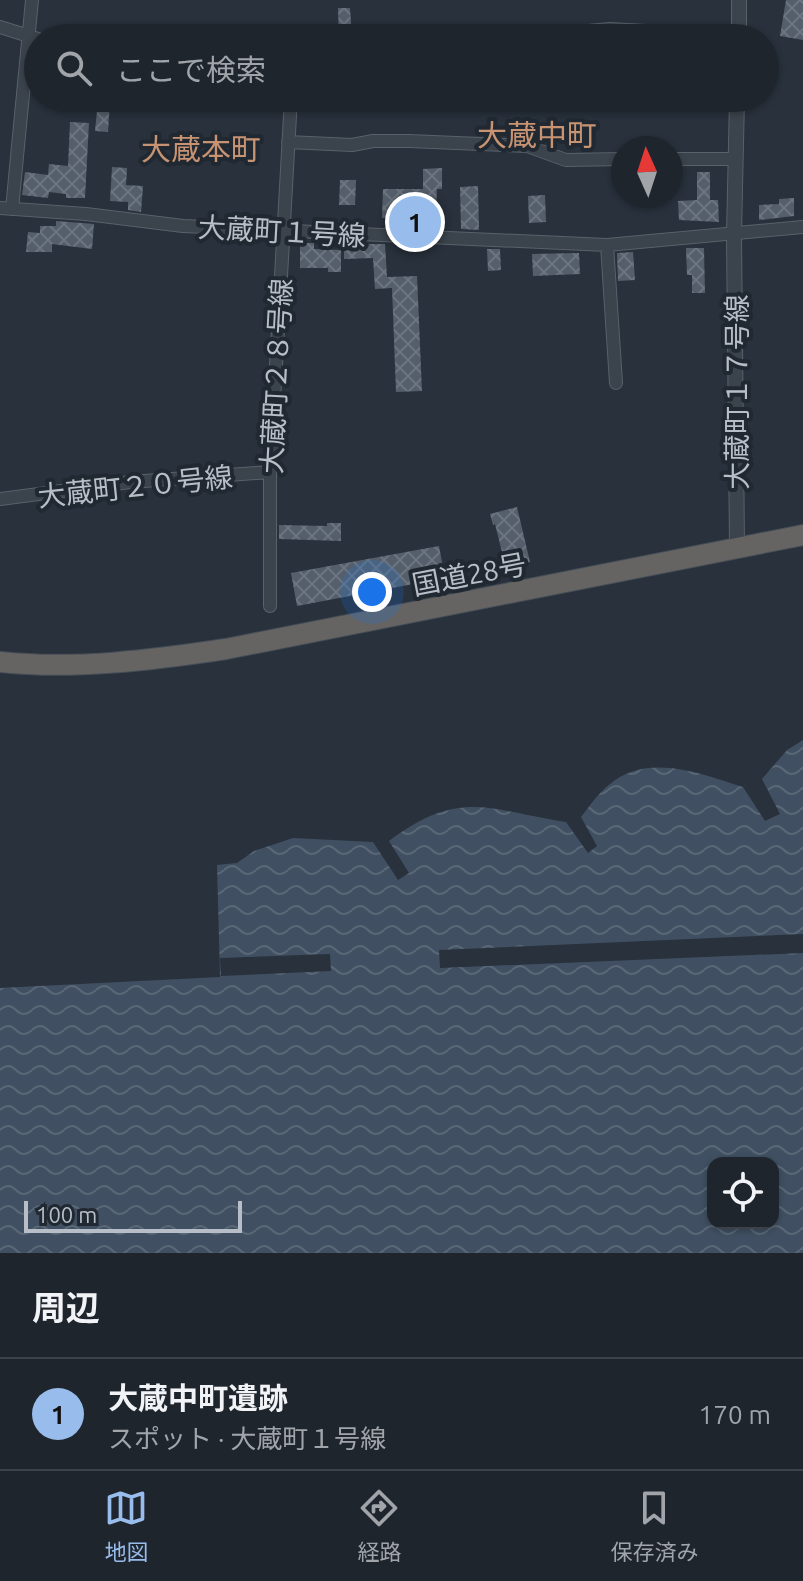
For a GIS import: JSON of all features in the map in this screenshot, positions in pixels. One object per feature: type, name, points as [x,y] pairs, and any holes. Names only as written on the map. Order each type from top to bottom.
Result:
[{"type":"highway","name":"国道28号","points":[[0,662],[146,661],[226,649],[803,535]]},
{"type":"street","points":[[32,0],[33,24]]},
{"type":"street","points":[[739,0],[739,24]]},
{"type":"street","points":[[0,27],[24,35]]},
{"type":"street","points":[[6,209],[24,99]]},
{"type":"street","name":"大蔵町２８号線","points":[[270,606],[270,472],[290,112]]},
{"type":"street","name":"大蔵町１７号線","points":[[737,112],[734,235],[737,548]]},
{"type":"street","points":[[288,142],[352,145],[397,141],[527,146],[566,160],[611,159]]},
{"type":"street","points":[[683,159],[735,159]]},
{"type":"street","name":"大蔵町１号線","points":[[6,209],[86,214],[183,226],[607,245],[803,227]]},
{"type":"street","points":[[607,245],[616,383]]},
{"type":"street","name":"大蔵町２０号線","points":[[0,499],[130,482],[270,472]]},
{"type":"water","points":[[803,740],[803,1253],[0,1253],[0,988],[220,977],[217,865],[237,863],[254,851],[293,838],[373,842],[398,880],[409,873],[389,841],[436,814],[475,807],[566,822],[588,853],[597,846],[581,817],[606,788],[625,774],[658,767],[693,772],[743,787],[765,821],[780,814],[762,779],[787,750]]},
{"type":"pier","points":[[803,934],[803,953],[440,968],[439,950]]},
{"type":"pier","points":[[330,954],[331,971],[221,976],[220,958]]},
{"type":"building","points":[[786,0],[803,0],[803,40],[780,36]]},
{"type":"building","points":[[338,8],[350,8],[351,24],[339,24]]},
{"type":"building","points":[[97,112],[109,112],[108,132],[95,131]]},
{"type":"building","points":[[70,122],[89,123],[85,198],[66,198],[66,194],[49,192],[48,198],[22,195],[25,172],[48,175],[49,164],[68,166]]},
{"type":"building","points":[[112,167],[127,168],[126,185],[143,186],[141,212],[128,210],[128,202],[110,201]]},
{"type":"building","points":[[442,168],[442,189],[437,189],[435,228],[420,228],[421,223],[382,218],[383,189],[423,189],[423,169]]},
{"type":"building","points":[[697,172],[710,172],[710,200],[718,200],[719,222],[679,220],[678,208],[683,208],[683,201],[697,200]]},
{"type":"building","points":[[340,180],[356,180],[355,205],[339,205]]},
{"type":"building","points":[[478,186],[479,230],[461,229],[460,187]]},
{"type":"building","points":[[545,195],[546,222],[529,223],[528,196]]},
{"type":"building","points":[[794,198],[794,216],[759,220],[759,205],[779,204],[779,199]]},
{"type":"building","points":[[56,221],[94,224],[92,249],[52,244],[52,252],[26,252],[28,232],[40,233],[40,226],[56,226]]},
{"type":"building","points":[[300,243],[314,243],[314,249],[341,250],[341,272],[328,272],[328,268],[300,268]]},
{"type":"building","points":[[344,244],[385,244],[387,277],[417,276],[422,391],[396,392],[392,288],[375,289],[373,258],[344,259]]},
{"type":"building","points":[[686,248],[704,248],[705,293],[692,293],[692,275],[687,275]]},
{"type":"building","points":[[487,249],[500,249],[501,270],[488,271]]},
{"type":"building","points":[[633,252],[635,280],[618,281],[617,253]]},
{"type":"building","points":[[579,253],[580,274],[533,276],[532,254]]},
{"type":"building","points":[[517,507],[530,562],[506,568],[490,514]]},
{"type":"building","points":[[327,523],[341,523],[341,541],[279,539],[279,525],[327,526]]},
{"type":"building","points":[[439,546],[445,578],[297,606],[291,573]]},
{"type":"place","name":"大蔵中町遺跡","points":[[415,222]]},
{"type":"district","name":"大蔵中町","points":[[537,135]]},
{"type":"district","name":"大蔵本町","points":[[201,149]]}]
